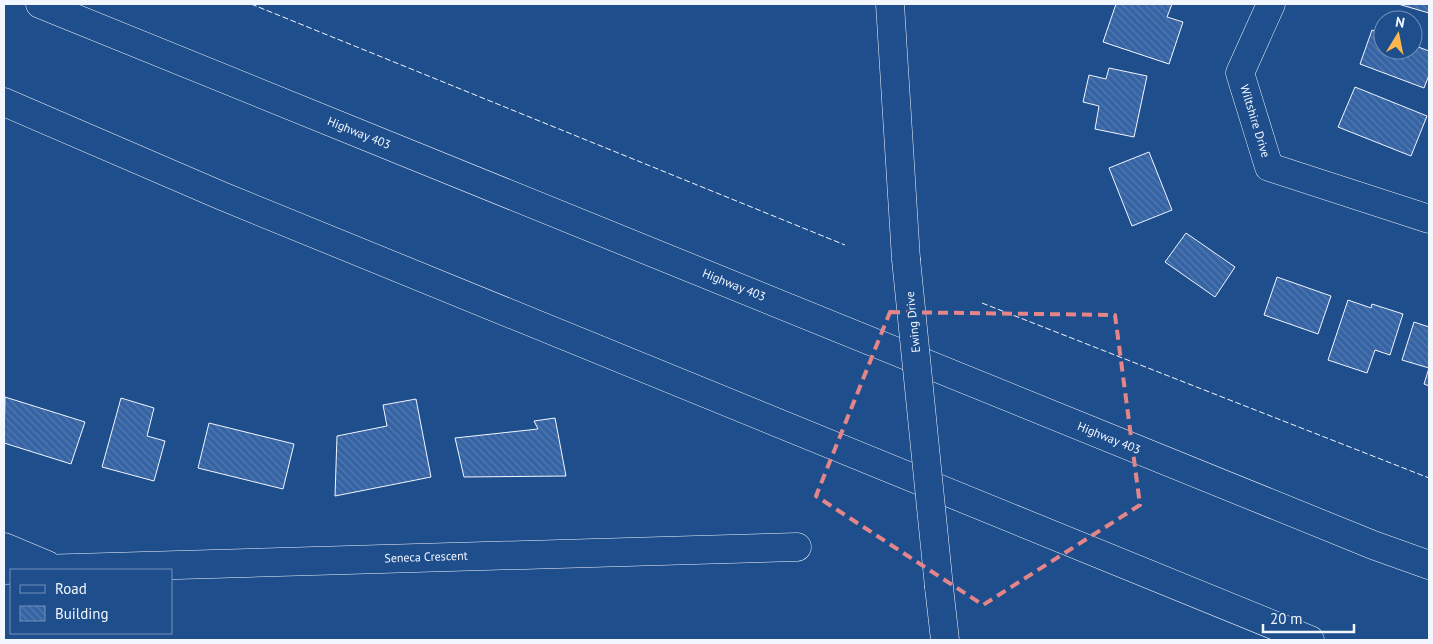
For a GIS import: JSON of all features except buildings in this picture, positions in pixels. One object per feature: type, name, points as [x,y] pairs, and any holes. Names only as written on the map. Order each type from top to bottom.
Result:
[{"type":"main road","name":"Highway 403","points":[[40,4],[1373,545],[1429,564]]},
{"type":"main road","name":"Ewing Drive","points":[[890,4],[906,259],[945,640]]},
{"type":"main road","name":"Wiltshire Drive","points":[[1271,4],[1240,73],[1269,167],[1429,219]]},
{"type":"main road","points":[[4,102],[222,196],[1310,640]]},
{"type":"main road","name":"Seneca Crescent","points":[[4,547],[56,568]]},
{"type":"main road","name":"Seneca Crescent","points":[[30,569],[797,547]]},
{"type":"highlighted area","points":[[890,312],[1115,315],[1140,505],[983,605],[816,496]]},
{"type":"fence","points":[[251,4],[845,245]]},
{"type":"fence","points":[[982,303],[1429,478]]}]
